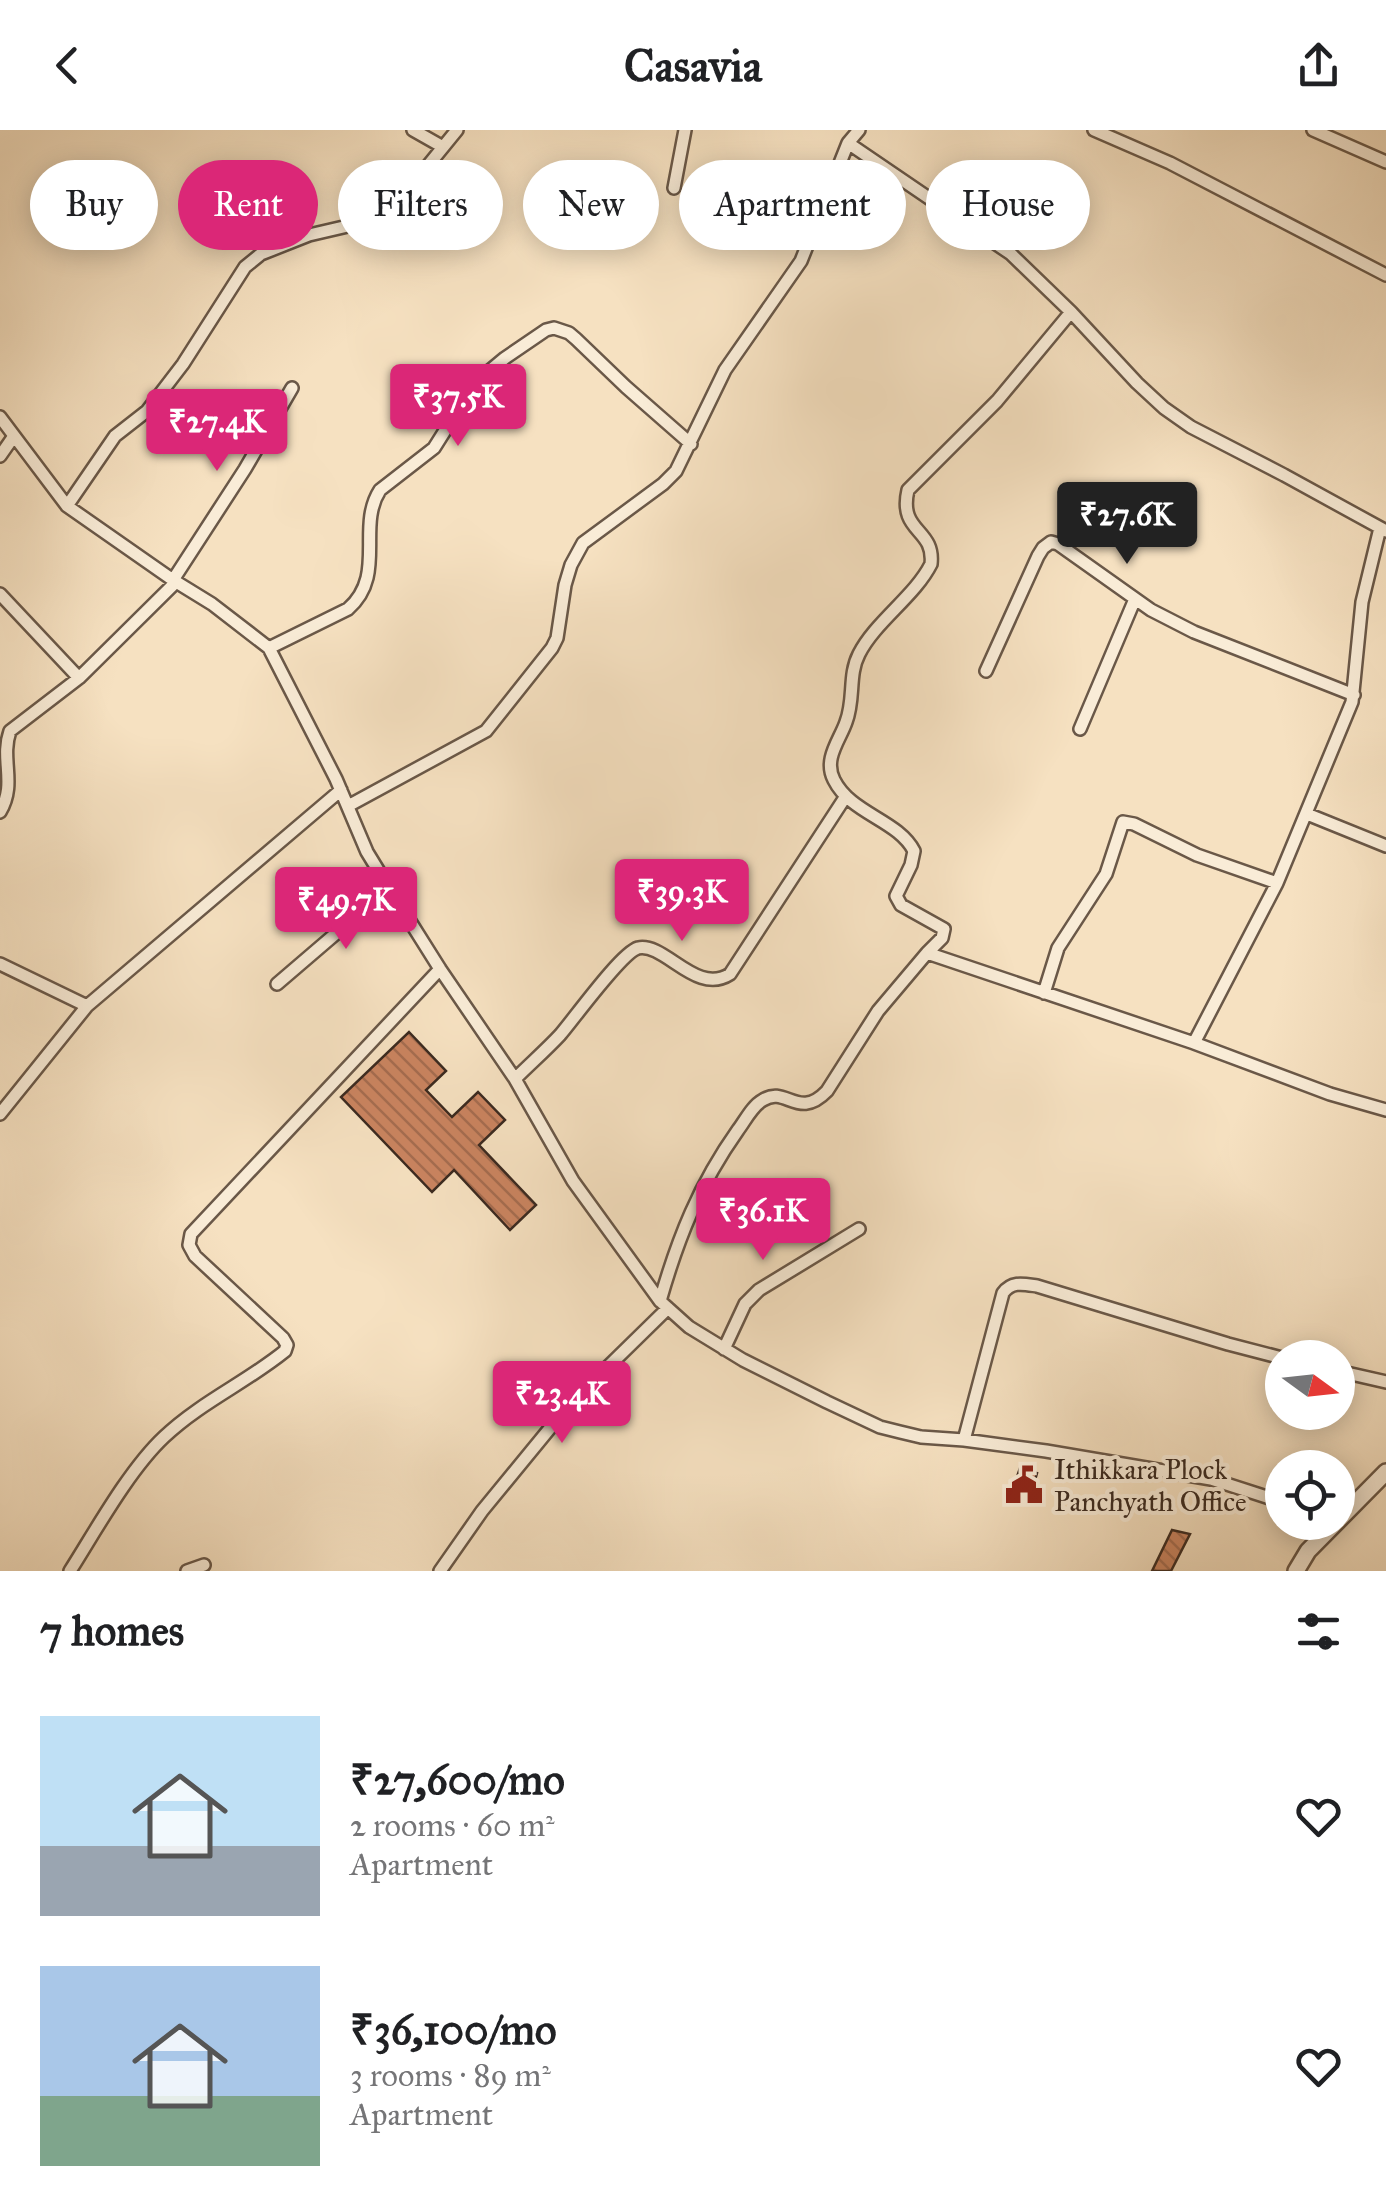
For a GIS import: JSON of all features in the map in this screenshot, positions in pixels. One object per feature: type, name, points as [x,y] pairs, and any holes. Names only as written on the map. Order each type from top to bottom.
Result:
[{"type":"street","points":[[413,130],[444,147]]},
{"type":"street","points":[[67,506],[115,436],[147,411],[183,364],[245,267],[261,254],[309,235],[378,219],[391,211],[457,130]]},
{"type":"street","points":[[674,188],[685,130]]},
{"type":"street","points":[[348,806],[486,731],[557,638],[564,585],[577,552],[583,543],[676,471],[725,370],[801,261],[848,144],[859,130]]},
{"type":"street","points":[[1094,130],[1170,163],[1386,276]]},
{"type":"street","points":[[1313,130],[1386,162]]},
{"type":"street","points":[[848,144],[1010,254],[1164,408],[1190,427],[1383,530],[1362,602],[1354,695],[1277,883],[1194,1044]]},
{"type":"street","points":[[440,1571],[482,1511],[568,1405],[664,1305],[684,1224],[722,1153],[753,1109],[773,1096],[808,1104],[818,1101],[878,1011],[942,938],[944,929],[901,904],[896,896],[914,857],[910,844],[846,796],[830,769],[831,756],[847,721],[852,670],[860,650],[932,564],[930,546],[906,514],[908,490],[997,401],[1071,312]]},
{"type":"street","points":[[269,648],[356,603],[369,577],[374,498],[434,448],[474,383],[546,330],[560,329],[576,339],[691,444]]},
{"type":"street","points":[[0,812],[6,797],[0,758],[3,740],[79,678],[174,581],[292,388]]},
{"type":"street","points":[[0,417],[67,506],[212,604],[269,648],[341,790],[367,852],[389,888],[515,1078],[573,1181],[664,1305],[688,1327],[724,1349],[880,1426],[921,1437],[964,1440],[1212,1479],[1265,1496]]},
{"type":"street","points":[[0,456],[14,436]]},
{"type":"street","points":[[986,671],[1038,556],[1047,544],[1058,544],[1151,610],[1194,632],[1354,695]]},
{"type":"street","points":[[0,594],[79,678]]},
{"type":"street","points":[[1080,729],[1136,599]]},
{"type":"street","points":[[0,1114],[87,1006],[341,790]]},
{"type":"street","points":[[515,1078],[558,1038],[635,949],[648,948],[704,978],[726,978],[846,796]]},
{"type":"street","points":[[1307,814],[1386,846]]},
{"type":"street","points":[[1044,992],[1063,939],[1106,874],[1124,822],[1197,855],[1277,883]]},
{"type":"street","points":[[277,984],[389,888]]},
{"type":"street","points":[[927,953],[1386,1110]]},
{"type":"street","points":[[0,964],[87,1006]]},
{"type":"street","points":[[70,1571],[110,1507],[164,1437],[287,1345],[194,1256],[191,1234],[440,969]]},
{"type":"street","points":[[724,1349],[745,1304],[759,1290],[859,1229]]},
{"type":"street","points":[[964,1440],[1003,1293],[1015,1284],[1036,1286],[1265,1354]]},
{"type":"street","points":[[1355,1375],[1386,1382]]},
{"type":"street","points":[[1355,1503],[1386,1472]]},
{"type":"street","points":[[1296,1571],[1319,1540]]},
{"type":"street","points":[[187,1571],[204,1564]]},
{"type":"building","points":[[409,1032],[446,1071],[426,1090],[452,1117],[478,1092],[505,1120],[479,1145],[536,1205],[510,1230],[454,1170],[432,1192],[341,1097]]},
{"type":"building","name":"Ithikkara Plock Panchyath Office","points":[[1020,1468],[1037,1473],[1029,1502],[1010,1497]]},
{"type":"building","points":[[1172,1530],[1190,1534],[1171,1571],[1152,1571]]},
{"type":"place","name":"Ithikkara Plock Panchyath Office","points":[[1024,1485]]}]
